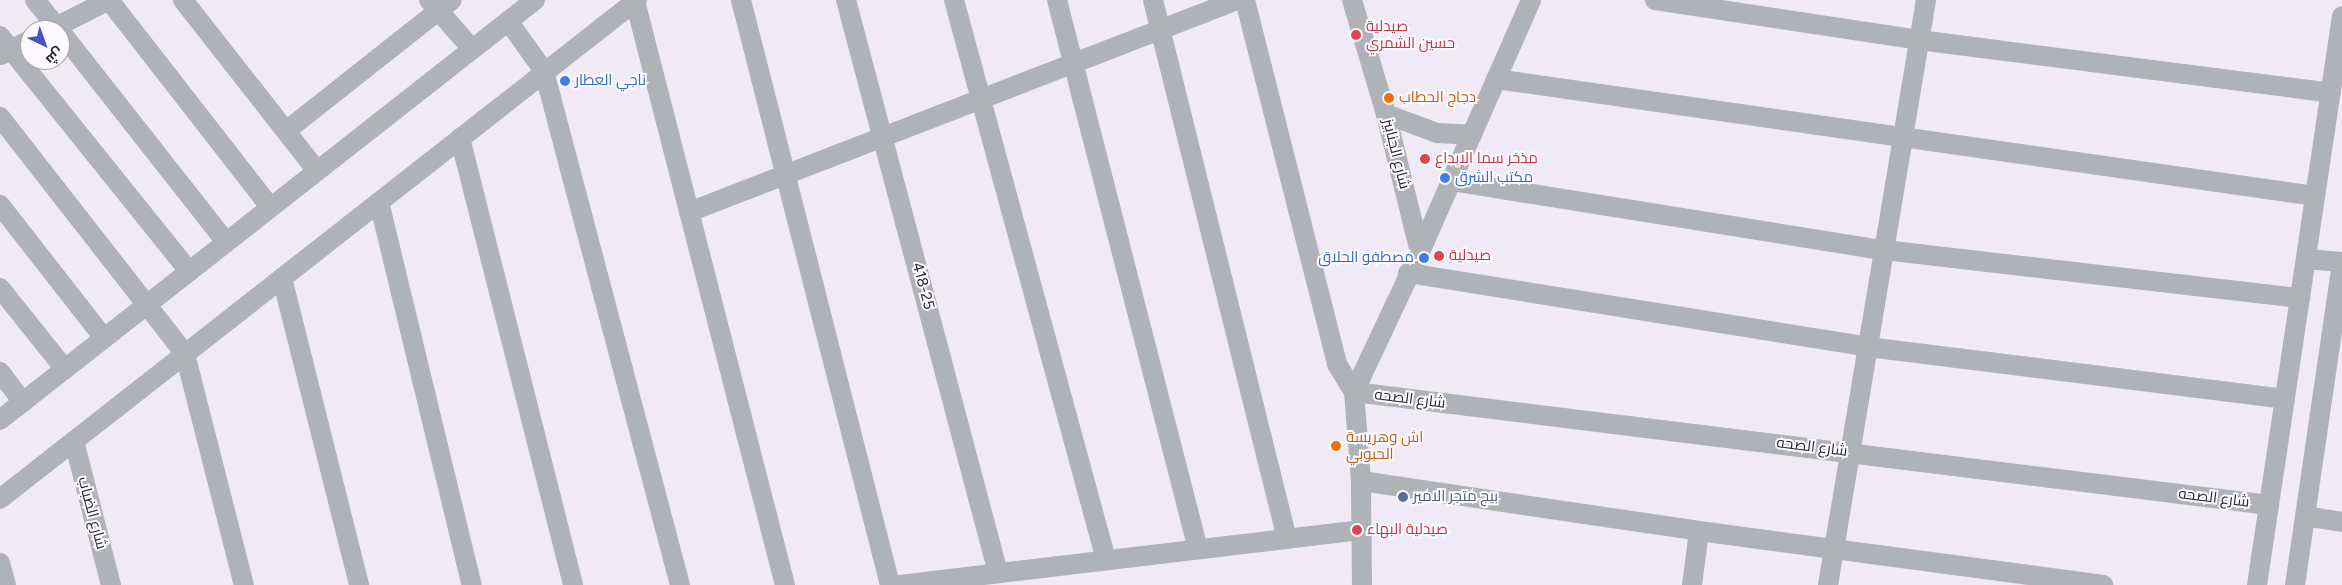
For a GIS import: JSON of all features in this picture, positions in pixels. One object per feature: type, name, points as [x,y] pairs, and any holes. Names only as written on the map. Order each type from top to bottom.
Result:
[{"type":"street","points":[[36,0],[50,20]]},
{"type":"street","points":[[70,21],[109,0],[270,207]]},
{"type":"street","points":[[183,0],[317,171]]},
{"type":"street","points":[[0,420],[535,0]]},
{"type":"street","points":[[741,0],[890,585]]},
{"type":"street","name":"418-25","points":[[846,0],[884,137],[998,572]]},
{"type":"street","points":[[954,0],[1106,560]]},
{"type":"street","points":[[1057,0],[1198,549]]},
{"type":"street","points":[[1154,0],[1287,539]]},
{"type":"street","points":[[689,212],[1237,0]]},
{"type":"street","points":[[1245,0],[1337,364],[1354,392],[1361,481],[1362,585]]},
{"type":"street","name":"شارع الجنابيز","points":[[1352,0],[1386,114],[1420,252]]},
{"type":"street","points":[[1354,392],[1420,252],[1531,0]]},
{"type":"street","points":[[1655,0],[1919,40],[2331,93]]},
{"type":"street","points":[[1828,585],[1926,0]]},
{"type":"street","points":[[0,499],[544,70],[636,1],[785,585]]},
{"type":"street","points":[[286,132],[440,4],[472,49]]},
{"type":"street","points":[[2257,585],[2340,41],[2342,16]]},
{"type":"street","points":[[508,21],[544,70],[680,585]]},
{"type":"street","points":[[20,43],[4,47],[189,271]]},
{"type":"street","points":[[70,47],[226,242]]},
{"type":"street","points":[[1496,79],[2316,196]]},
{"type":"street","points":[[1386,114],[1437,133],[1472,135]]},
{"type":"street","points":[[0,117],[185,354],[244,585]]},
{"type":"street","points":[[460,138],[573,585]]},
{"type":"street","points":[[1452,181],[1884,250],[2300,298]]},
{"type":"street","points":[[379,202],[472,585]]},
{"type":"street","points":[[0,205],[104,338]]},
{"type":"street","points":[[2296,585],[2305,516],[2335,359],[2342,263],[2306,259]]},
{"type":"street","points":[[1408,274],[1868,347],[2285,399]]},
{"type":"street","points":[[282,278],[359,585]]},
{"type":"street","points":[[0,288],[65,369]]},
{"type":"street","points":[[0,372],[23,402]]},
{"type":"street","name":"شارع الصحه","points":[[1354,392],[2269,505]]},
{"type":"street","name":"شارع الضباب","points":[[74,442],[111,585]]},
{"type":"street","points":[[1361,481],[1699,531],[2103,585]]},
{"type":"street","points":[[2305,516],[2342,522]]},
{"type":"street","points":[[900,585],[1360,530]]},
{"type":"street","points":[[1692,585],[1699,531]]},
{"type":"street","points":[[0,563],[6,585]]},
{"type":"place","name":"صيدلية حسين الشمري","points":[[1356,35]]},
{"type":"place","name":"ناجي العطار","points":[[565,81]]},
{"type":"place","name":"دجاج الحطاب","points":[[1389,98]]},
{"type":"place","name":"مذخر سما الابداع","points":[[1425,159]]},
{"type":"place","name":"مكتب الشرق","points":[[1445,178]]},
{"type":"place","name":"صيدلية","points":[[1439,256]]},
{"type":"place","name":"مصطفو الحلاق","points":[[1424,258]]},
{"type":"place","name":"اش وهريسة الحبوبي","points":[[1336,446]]},
{"type":"place","name":"بيج متجر الامير","points":[[1403,497]]},
{"type":"place","name":"صيدلية البهاء","points":[[1357,530]]}]
